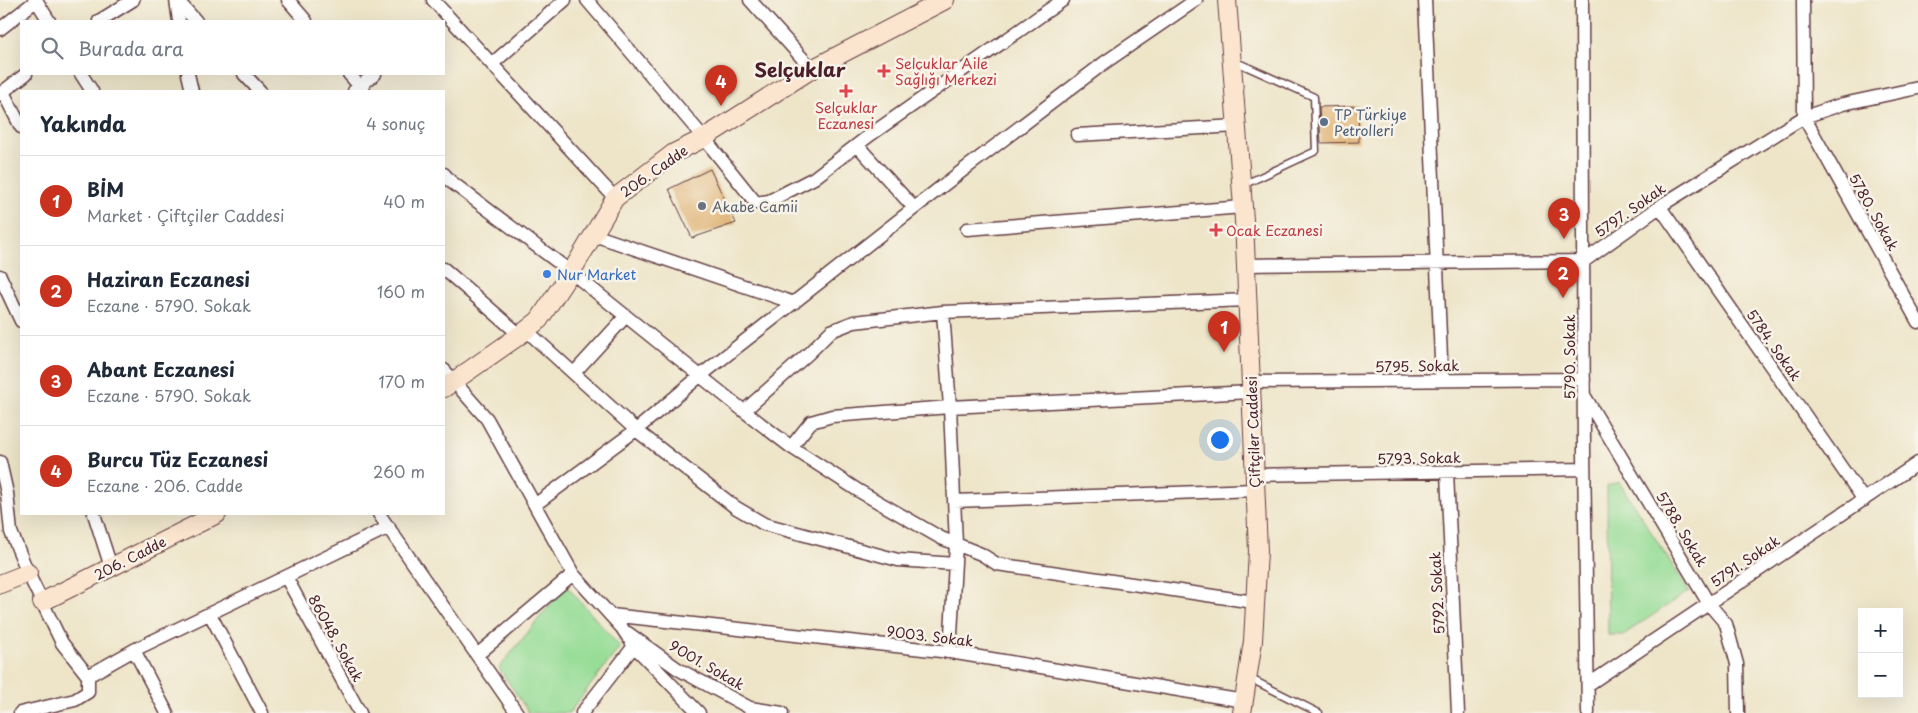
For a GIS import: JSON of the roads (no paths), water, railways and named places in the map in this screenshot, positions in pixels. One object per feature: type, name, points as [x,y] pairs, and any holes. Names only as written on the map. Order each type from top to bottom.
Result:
[{"type":"street","points":[[0,29],[36,0],[48,20]]},
{"type":"street","points":[[101,20],[133,0]]},
{"type":"street","points":[[176,0],[179,20]]},
{"type":"street","points":[[176,0],[195,20]]},
{"type":"street","points":[[288,0],[305,20]]},
{"type":"street","points":[[433,0],[444,19],[492,64],[616,198]]},
{"type":"street","points":[[492,64],[565,0]]},
{"type":"street","points":[[587,0],[704,138],[756,203],[769,201],[814,178],[857,145],[1063,0]]},
{"type":"street","points":[[750,0],[812,69]]},
{"type":"street","name":"206. Cadde","points":[[447,380],[539,320],[616,198],[674,154],[704,138],[812,69],[945,0]]},
{"type":"street","points":[[536,504],[636,430],[700,376],[914,208],[1104,63],[1196,0]]},
{"type":"street","name":"Çiftçiler Caddesi","points":[[1227,0],[1242,185],[1258,551],[1253,641],[1243,707]]},
{"type":"street","points":[[1425,0],[1442,380]]},
{"type":"street","name":"5790. Sokak","points":[[1582,0],[1584,469],[1588,713]]},
{"type":"street","points":[[1803,0],[1804,117]]},
{"type":"street","points":[[20,125],[2,93],[25,75]]},
{"type":"street","points":[[82,75],[91,90]]},
{"type":"street","points":[[245,75],[259,90]]},
{"type":"street","points":[[350,75],[359,89],[374,75]]},
{"type":"street","name":"5797. Sokak","points":[[1584,261],[1660,207],[1804,117],[1844,104],[1918,88]]},
{"type":"street","name":"5780. Sokak","points":[[1804,117],[1918,322]]},
{"type":"street","points":[[1077,135],[1237,126]]},
{"type":"street","points":[[857,145],[914,208]]},
{"type":"street","points":[[445,175],[571,272],[744,412],[791,447],[859,491],[941,538],[981,554],[997,564],[1254,602]]},
{"type":"street","points":[[967,229],[1243,207]]},
{"type":"street","name":"5784. Sokak","points":[[1660,207],[1864,500]]},
{"type":"street","points":[[594,235],[794,303]]},
{"type":"street","points":[[1246,265],[1584,261]]},
{"type":"street","points":[[445,270],[574,373],[636,430],[735,507],[764,524],[898,560],[955,564]]},
{"type":"street","points":[[0,276],[20,319]]},
{"type":"street","points":[[744,412],[809,354],[831,331],[854,322],[943,312],[1248,300]]},
{"type":"street","points":[[943,312],[950,407],[956,544],[950,652]]},
{"type":"street","points":[[574,373],[626,316]]},
{"type":"street","name":"5795. Sokak","points":[[791,447],[811,422],[832,416],[1251,387],[1442,380],[1584,379]]},
{"type":"street","points":[[447,380],[487,419],[536,504],[573,574],[622,628],[634,646],[699,713]]},
{"type":"street","name":"5788. Sokak","points":[[1584,395],[1709,604],[1726,624],[1737,664],[1738,713]]},
{"type":"street","points":[[0,462],[2,478],[7,493],[11,532],[28,573],[62,643],[88,676],[88,692],[75,700],[20,713]]},
{"type":"street","name":"5791. Sokak","points":[[1589,684],[1918,463]]},
{"type":"street","name":"5793. Sokak","points":[[954,501],[1255,482],[1584,469]]},
{"type":"street","name":"5792. Sokak","points":[[1447,473],[1458,713]]},
{"type":"street","points":[[94,515],[111,567]]},
{"type":"street","points":[[380,515],[516,713]]},
{"type":"street","name":"206. Cadde","points":[[42,602],[207,516]]},
{"type":"street","points":[[88,676],[134,650],[389,527]]},
{"type":"street","points":[[0,584],[28,573]]},
{"type":"street","points":[[476,655],[573,574]]},
{"type":"street","name":"86048. Sokak","points":[[286,577],[360,713]]},
{"type":"street","points":[[210,614],[262,713]]},
{"type":"street","name":"9003. Sokak","points":[[610,615],[950,652],[1243,707]]},
{"type":"street","name":"9001. Sokak","points":[[622,628],[678,669],[750,708],[782,713]]},
{"type":"street","points":[[582,713],[634,646]]},
{"type":"street","points":[[134,650],[167,713]]},
{"type":"lane","points":[[1232,60],[1314,98],[1316,151],[1242,185]]},
{"type":"lane","points":[[1248,677],[1319,713]]},
{"type":"place","name":"Selçuklar Aile Sağlığı Merkezi","points":[[884,71]]},
{"type":"place","name":"Selçuklar Eczanesi","points":[[846,91]]},
{"type":"place","name":"Burcu Tüz Eczanesi","points":[[721,106]]},
{"type":"place","name":"TP Türkiye Petrolleri","points":[[1324,122]]},
{"type":"place","name":"Akabe Camii","points":[[702,206]]},
{"type":"place","name":"Ocak Eczanesi","points":[[1216,230]]},
{"type":"place","name":"Abant Eczanesi","points":[[1564,239]]},
{"type":"place","name":"Nur Market","points":[[547,274]]},
{"type":"place","name":"Haziran Eczanesi","points":[[1563,298]]},
{"type":"place","name":"BİM","points":[[1224,352]]},
{"type":"district","name":"Selçuklar","points":[[800,69]]}]
